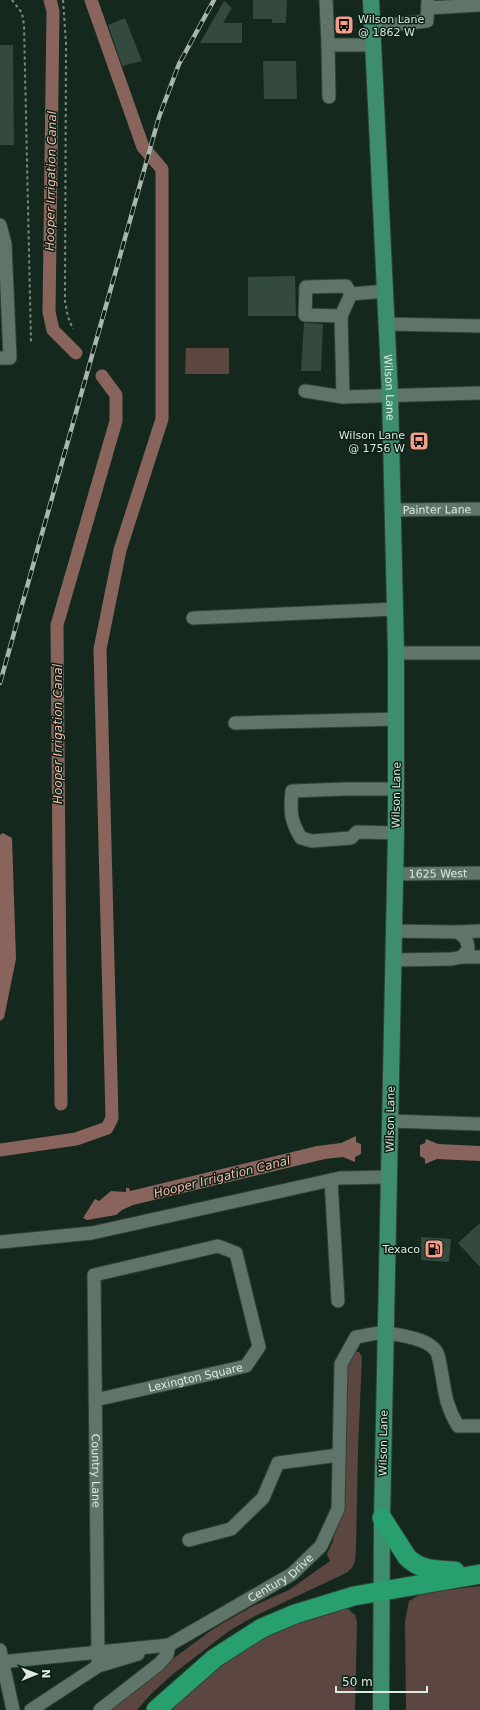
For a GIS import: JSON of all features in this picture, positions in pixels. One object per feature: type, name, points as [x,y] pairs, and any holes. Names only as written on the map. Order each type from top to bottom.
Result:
[{"type":"highway","points":[[382,1518],[407,1557],[421,1567],[432,1570],[480,1573]]},
{"type":"highway","points":[[156,1710],[215,1658],[262,1628],[330,1602],[381,1590],[480,1573]]},
{"type":"main road","name":"Wilson Lane","points":[[371,0],[390,395],[394,510],[397,719],[394,960],[388,1177],[382,1518],[381,1710]]},
{"type":"street","points":[[326,0],[329,97]]},
{"type":"street","points":[[372,27],[427,21],[428,4],[480,5]]},
{"type":"street","points":[[328,45],[373,45]]},
{"type":"street","points":[[0,225],[5,244],[10,358],[0,358]]},
{"type":"street","points":[[341,316],[305,315],[306,287],[346,286],[351,294]]},
{"type":"street","points":[[351,294],[386,291]]},
{"type":"street","points":[[343,397],[341,316],[351,294]]},
{"type":"street","points":[[387,324],[480,326]]},
{"type":"street","points":[[305,391],[343,397],[480,393]]},
{"type":"street","name":"Painter Lane","points":[[394,510],[480,509]]},
{"type":"street","points":[[192,618],[396,609]]},
{"type":"street","points":[[396,653],[480,653]]},
{"type":"street","points":[[235,723],[397,719]]},
{"type":"street","points":[[396,789],[292,791],[291,805],[292,824],[301,838],[312,841],[351,838],[358,832],[396,833]]},
{"type":"street","name":"1625 West","points":[[395,874],[480,873]]},
{"type":"street","points":[[394,931],[480,931]]},
{"type":"street","points":[[458,932],[465,936],[468,943],[468,950],[462,957]]},
{"type":"street","points":[[394,960],[480,957]]},
{"type":"street","points":[[390,1121],[480,1124]]},
{"type":"street","points":[[0,1242],[92,1233],[340,1178],[388,1177]]},
{"type":"street","points":[[331,1180],[338,1301]]},
{"type":"street","name":"Lexington Square","points":[[94,1275],[218,1246],[236,1253],[259,1347],[246,1366],[95,1400]]},
{"type":"street","name":"Country Lane","points":[[94,1275],[98,1666]]},
{"type":"street","points":[[385,1333],[427,1342],[437,1354],[444,1395],[449,1411],[458,1426],[480,1426]]},
{"type":"street","name":"Century Drive","points":[[1,1658],[98,1652],[169,1645],[292,1574],[321,1546],[338,1509],[341,1364],[356,1337],[385,1333]]},
{"type":"street","points":[[189,1540],[231,1529],[263,1498],[278,1463],[339,1455]]},
{"type":"street","points":[[31,1710],[98,1666],[169,1645],[167,1655],[159,1664],[100,1710]]},
{"type":"street","points":[[1,1658],[13,1710]]},
{"type":"path","points":[[12,0],[22,13],[24,25],[31,343]]},
{"type":"path","points":[[63,0],[65,11],[66,43],[65,301],[68,317],[73,329]]},
{"type":"shaded area","points":[[186,348],[229,348],[229,374],[185,374]]},
{"type":"shaded area","points":[[354,1352],[359,1352],[362,1357],[356,1548],[355,1561],[352,1568],[346,1573],[253,1617],[229,1631],[173,1674],[151,1694],[137,1710],[110,1710],[155,1672],[213,1629],[253,1606],[289,1590],[330,1561],[327,1554],[333,1541],[336,1527],[342,1372]]},
{"type":"shaded area","points":[[480,1586],[480,1710],[406,1710],[405,1621],[409,1601],[423,1593]]},
{"type":"shaded area","points":[[347,1608],[355,1615],[357,1622],[355,1710],[167,1710],[193,1686],[243,1647],[296,1620]]},
{"type":"water","points":[[3,833],[12,838],[16,959],[4,1018],[0,1021],[0,835]]},
{"type":"water","points":[[356,1136],[356,1142],[361,1144],[361,1154],[355,1157],[355,1162],[343,1157],[325,1159],[133,1205],[122,1210],[116,1215],[87,1220],[83,1218],[95,1199],[99,1201],[111,1191],[126,1192],[126,1188],[129,1188],[130,1191],[317,1146],[341,1143]]},
{"type":"water","points":[[426,1139],[438,1144],[480,1146],[480,1161],[437,1159],[425,1164],[425,1159],[420,1156],[420,1145],[425,1143]]},
{"type":"building","points":[[253,0],[287,0],[286,23],[272,23],[272,19],[253,19]]},
{"type":"building","points":[[224,1],[232,8],[223,23],[242,23],[242,43],[200,43]]},
{"type":"building","points":[[125,18],[142,61],[122,66],[108,25]]},
{"type":"building","points":[[0,45],[13,45],[14,145],[0,145]]},
{"type":"building","points":[[263,61],[296,61],[297,99],[264,99]]},
{"type":"building","points":[[295,276],[296,316],[248,316],[248,277]]},
{"type":"building","points":[[304,323],[323,324],[321,371],[301,371]]},
{"type":"building","points":[[480,1223],[480,1267],[458,1243]]},
{"type":"building","points":[[421,1237],[451,1239],[449,1262],[421,1260]]},
{"type":"waterway","name":"Hooper Irrigation Canal","points":[[50,0],[53,11],[49,312],[53,330],[76,353]]},
{"type":"waterway","points":[[0,1150],[76,1139],[107,1128],[112,1118],[100,649],[120,550],[162,419],[162,169],[143,147],[91,0]]},
{"type":"waterway","name":"Hooper Irrigation Canal","points":[[61,1104],[57,625],[116,421],[116,395],[102,376]]},
{"type":"railway","points":[[0,683],[159,117],[179,64],[214,0]]},
{"type":"place","name":"Wilson Lane @ 1862 W","points":[[344,25]]},
{"type":"place","name":"Wilson Lane @ 1756 W","points":[[419,441]]},
{"type":"place","name":"Texaco","points":[[434,1249]]}]
